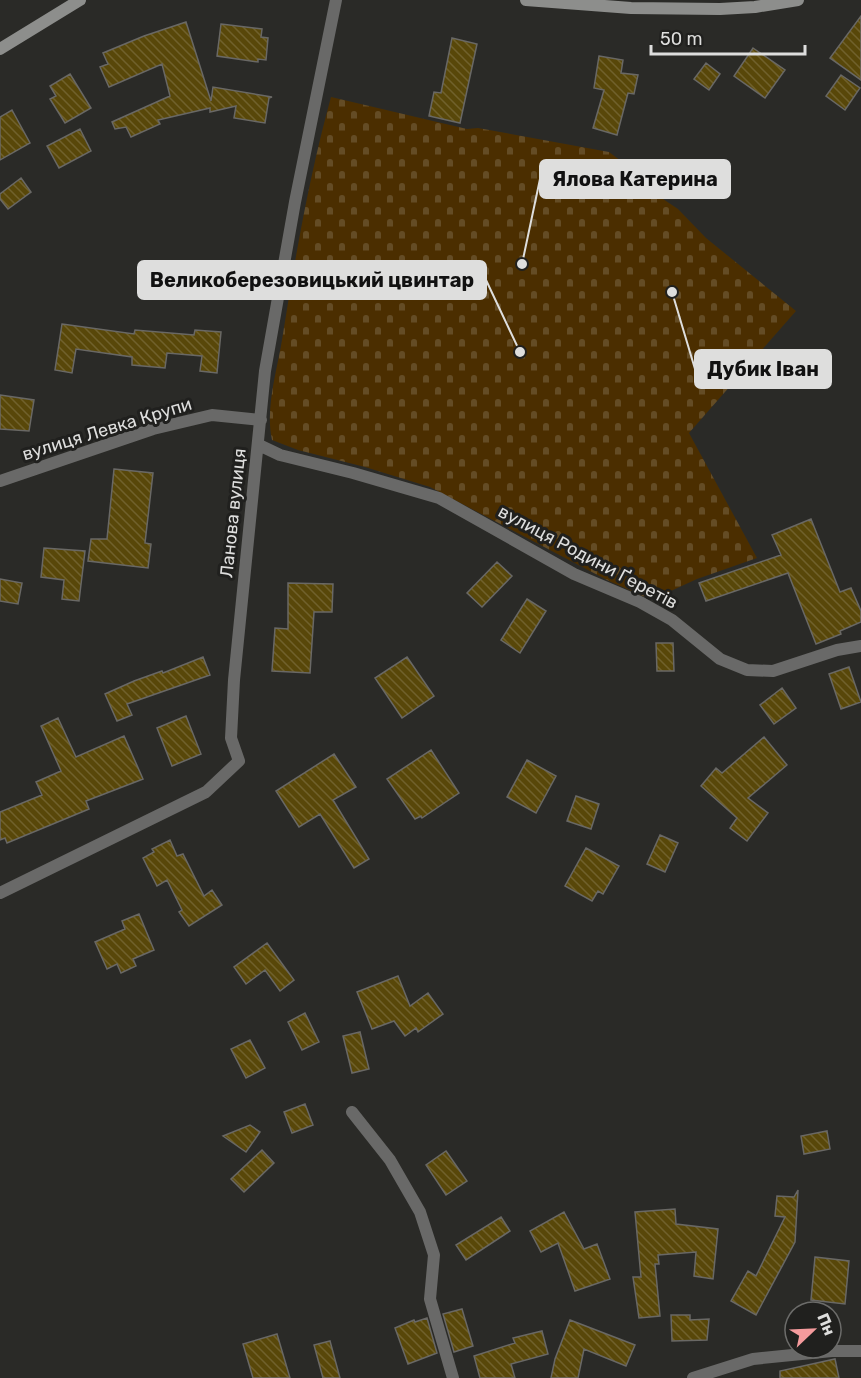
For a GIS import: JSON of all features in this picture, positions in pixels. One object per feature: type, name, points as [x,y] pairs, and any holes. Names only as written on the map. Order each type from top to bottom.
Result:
[{"type":"street","points":[[0,49],[80,0]]},
{"type":"street","name":"Ланова вулиця","points":[[0,893],[206,792],[239,761],[231,738],[234,680],[265,371],[292,213],[336,0]]},
{"type":"street","points":[[525,0],[631,8],[720,9],[755,8],[798,0]]},
{"type":"street","name":"вулиця Левка Крупи","points":[[0,481],[153,429],[212,415],[261,420]]},
{"type":"street","name":"вулиця Родини Ґеретів","points":[[259,445],[280,455],[439,498],[574,574],[672,620],[720,659],[747,670],[773,671],[837,650],[861,646]]},
{"type":"street","points":[[352,1112],[390,1160],[420,1212],[434,1255],[430,1299],[453,1378]]},
{"type":"street","points":[[693,1378],[753,1359],[832,1351],[861,1351]]},
{"type":"green space","points":[[331,97],[467,129],[478,128],[609,152],[645,179],[651,191],[678,209],[706,238],[796,311],[689,433],[757,558],[697,579],[662,595],[645,597],[609,581],[430,487],[298,450],[272,440],[270,415],[272,390],[303,218]]},
{"type":"building","points":[[861,16],[861,80],[830,58]]},
{"type":"building","points":[[186,22],[211,101],[213,87],[272,97],[269,98],[265,123],[234,118],[236,106],[210,112],[210,108],[158,120],[160,124],[131,137],[126,127],[115,129],[112,122],[170,96],[162,64],[109,87],[100,67],[108,64],[103,53]]},
{"type":"building","points":[[221,24],[262,29],[261,37],[268,38],[266,60],[258,59],[258,62],[217,56]]},
{"type":"building","points":[[452,38],[477,44],[460,123],[429,116],[434,92],[441,93]]},
{"type":"building","points":[[753,48],[785,70],[765,98],[734,76]]},
{"type":"building","points":[[599,56],[623,60],[621,73],[638,75],[634,94],[628,93],[617,135],[593,128],[604,90],[594,88]]},
{"type":"building","points":[[706,63],[720,74],[709,90],[694,79]]},
{"type":"building","points":[[70,74],[91,108],[65,123],[50,99],[56,96],[50,86]]},
{"type":"building","points":[[841,75],[860,88],[845,110],[826,96]]},
{"type":"building","points":[[12,110],[30,143],[0,160],[0,117]]},
{"type":"building","points":[[80,129],[91,151],[59,168],[47,146]]},
{"type":"building","points":[[21,178],[31,192],[8,209],[0,199],[0,194]]},
{"type":"building","points":[[62,324],[134,334],[135,330],[194,335],[195,330],[221,332],[217,373],[200,371],[202,356],[167,353],[165,368],[132,365],[132,357],[76,349],[72,373],[55,370]]},
{"type":"building","points":[[0,395],[34,400],[29,431],[0,429]]},
{"type":"building","points":[[114,469],[153,473],[145,543],[151,544],[148,568],[88,561],[91,539],[107,539]]},
{"type":"building","points":[[811,519],[840,592],[851,588],[861,611],[861,622],[840,631],[841,634],[816,644],[788,573],[706,601],[699,583],[781,555],[772,535]]},
{"type":"building","points":[[44,548],[85,551],[79,601],[62,599],[64,580],[41,577]]},
{"type":"building","points":[[497,562],[512,576],[482,607],[467,593]]},
{"type":"building","points":[[0,579],[22,583],[18,604],[0,601]]},
{"type":"building","points":[[288,583],[333,584],[332,612],[314,612],[310,673],[272,671],[275,628],[288,629]]},
{"type":"building","points":[[527,599],[546,611],[520,653],[501,640]]},
{"type":"building","points":[[656,643],[673,643],[674,671],[657,671]]},
{"type":"building","points":[[203,657],[210,675],[127,704],[132,715],[117,721],[105,694],[134,681],[162,671],[163,673]]},
{"type":"building","points":[[407,657],[434,696],[402,718],[375,678]]},
{"type":"building","points":[[849,667],[861,702],[841,709],[829,674]]},
{"type":"building","points":[[782,688],[796,708],[774,724],[760,705]]},
{"type":"building","points":[[186,716],[201,754],[172,766],[157,728]]},
{"type":"building","points":[[58,718],[76,757],[124,736],[143,779],[86,801],[89,809],[7,843],[5,838],[0,840],[0,812],[42,795],[36,782],[61,771],[41,726]]},
{"type":"building","points":[[764,737],[787,765],[748,798],[768,813],[747,841],[730,828],[737,818],[701,786],[716,768],[722,773]]},
{"type":"building","points":[[431,750],[459,793],[422,818],[421,816],[415,819],[387,779]]},
{"type":"building","points":[[334,754],[356,787],[333,800],[369,859],[354,868],[320,814],[299,827],[276,791]]},
{"type":"building","points":[[527,760],[556,776],[536,813],[507,797]]},
{"type":"building","points":[[576,796],[599,804],[591,829],[567,821]]},
{"type":"building","points":[[660,835],[678,843],[665,872],[647,864]]},
{"type":"building","points":[[170,840],[177,856],[183,854],[204,896],[212,890],[222,905],[189,926],[179,912],[182,910],[167,880],[157,886],[143,858],[154,852],[152,849]]},
{"type":"building","points":[[586,848],[619,866],[603,894],[598,891],[592,901],[565,886]]},
{"type":"building","points":[[139,914],[154,950],[133,959],[136,966],[121,973],[117,964],[107,969],[95,942],[125,929],[122,921]]},
{"type":"building","points":[[267,943],[294,980],[280,991],[265,970],[246,984],[234,967]]},
{"type":"building","points":[[398,976],[410,1006],[428,993],[443,1014],[418,1032],[416,1028],[405,1036],[394,1021],[372,1029],[357,992]]},
{"type":"building","points":[[305,1013],[319,1042],[302,1050],[288,1022]]},
{"type":"building","points":[[360,1032],[369,1069],[352,1073],[343,1036]]},
{"type":"building","points":[[250,1040],[265,1068],[246,1078],[231,1049]]},
{"type":"building","points":[[305,1104],[313,1125],[292,1133],[284,1112]]},
{"type":"building","points":[[250,1125],[260,1132],[246,1152],[223,1136]]},
{"type":"building","points":[[827,1131],[830,1149],[804,1154],[801,1136]]},
{"type":"building","points":[[262,1150],[274,1163],[244,1192],[231,1179]]},
{"type":"building","points":[[446,1151],[467,1181],[446,1195],[426,1165]]},
{"type":"building","points":[[798,1190],[795,1242],[756,1315],[731,1301],[748,1271],[756,1276],[785,1217],[775,1216],[777,1196],[794,1197]]},
{"type":"building","points":[[675,1209],[676,1224],[718,1229],[713,1279],[694,1276],[696,1252],[658,1255],[659,1264],[655,1264],[660,1316],[639,1318],[633,1277],[641,1277],[635,1212]]},
{"type":"building","points":[[564,1212],[584,1249],[597,1244],[610,1279],[575,1291],[558,1243],[541,1252],[530,1231]]},
{"type":"building","points":[[501,1217],[510,1231],[466,1260],[456,1245]]},
{"type":"building","points":[[815,1257],[849,1261],[845,1304],[843,1300],[811,1300]]},
{"type":"building","points":[[462,1309],[473,1346],[454,1352],[443,1314]]},
{"type":"building","points":[[671,1315],[690,1315],[690,1320],[709,1319],[707,1340],[672,1341]]},
{"type":"building","points":[[427,1318],[437,1353],[408,1364],[395,1328],[414,1320],[415,1322]]},
{"type":"building","points":[[570,1320],[635,1345],[626,1366],[584,1349],[578,1378],[551,1378],[555,1359]]},
{"type":"building","points":[[542,1331],[548,1354],[511,1364],[515,1378],[480,1378],[474,1356],[515,1343],[513,1338]]},
{"type":"building","points":[[277,1334],[290,1378],[253,1378],[243,1344]]},
{"type":"building","points":[[330,1341],[340,1378],[323,1378],[314,1345]]},
{"type":"building","points":[[835,1360],[839,1378],[780,1378],[780,1371]]},
{"type":"place","name":"Ялова Катерина","points":[[522,264]]},
{"type":"place","name":"Дубик Іван","points":[[672,292]]},
{"type":"place","name":"Великоберезовицький цвинтар","points":[[520,352]]}]
